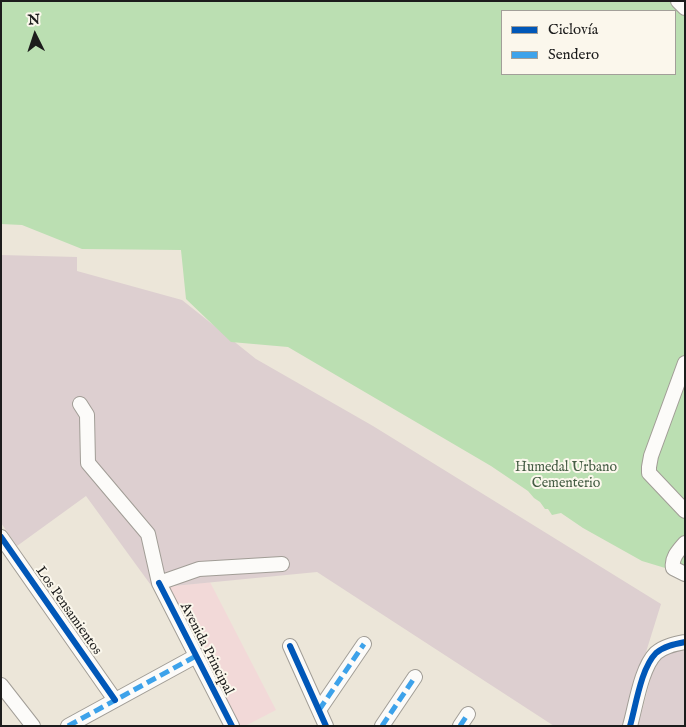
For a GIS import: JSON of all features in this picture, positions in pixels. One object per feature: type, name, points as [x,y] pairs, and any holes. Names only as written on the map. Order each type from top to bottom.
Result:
[{"type":"street","points":[[678,1],[685,8]]},
{"type":"street","points":[[685,363],[651,456],[649,473],[685,511]]},
{"type":"street","name":"Avenida Principal","points":[[80,404],[87,415],[88,463],[148,534],[159,583],[232,726]]},
{"type":"street","name":"Los Pensamientos","points":[[1,537],[115,700]]},
{"type":"street","points":[[685,542],[675,554],[672,562],[673,568],[685,574]]},
{"type":"street","points":[[159,583],[198,569],[282,564]]},
{"type":"street","points":[[630,726],[648,663],[658,652],[669,646],[685,642]]},
{"type":"street","points":[[319,710],[364,644]]},
{"type":"street","points":[[290,646],[326,726]]},
{"type":"street","points":[[68,726],[196,656]]},
{"type":"street","points":[[382,726],[415,677]]},
{"type":"street","points":[[1,685],[33,726]]},
{"type":"shaded area","points":[[1,255],[77,257],[77,271],[182,300],[256,359],[373,426],[661,604],[623,726],[554,726],[317,572],[153,588],[86,496],[17,546],[1,523]]},
{"type":"shaded area","points":[[210,582],[276,710],[245,726],[232,726],[165,587]]},
{"type":"shaded area","points":[[678,648],[685,649],[685,726],[638,726],[652,673],[664,654]]},
{"type":"green space","name":"Humedal Urbano Cementerio","points":[[1,1],[685,1],[685,574],[642,561],[583,528],[561,513],[552,515],[528,491],[491,466],[288,347],[231,342],[186,299],[181,250],[82,249],[22,225],[1,224]]},
{"type":"marked path","points":[[319,710],[364,644]]},
{"type":"marked path","points":[[68,726],[196,656]]},
{"type":"marked path","points":[[382,726],[415,677]]},
{"type":"marked path","points":[[460,726],[468,714]]},
{"type":"cycle path","points":[[1,537],[115,700]]},
{"type":"cycle path","points":[[159,583],[232,726]]},
{"type":"cycle path","points":[[630,726],[643,677],[651,660],[662,649],[685,642]]},
{"type":"cycle path","points":[[290,646],[326,726]]}]
